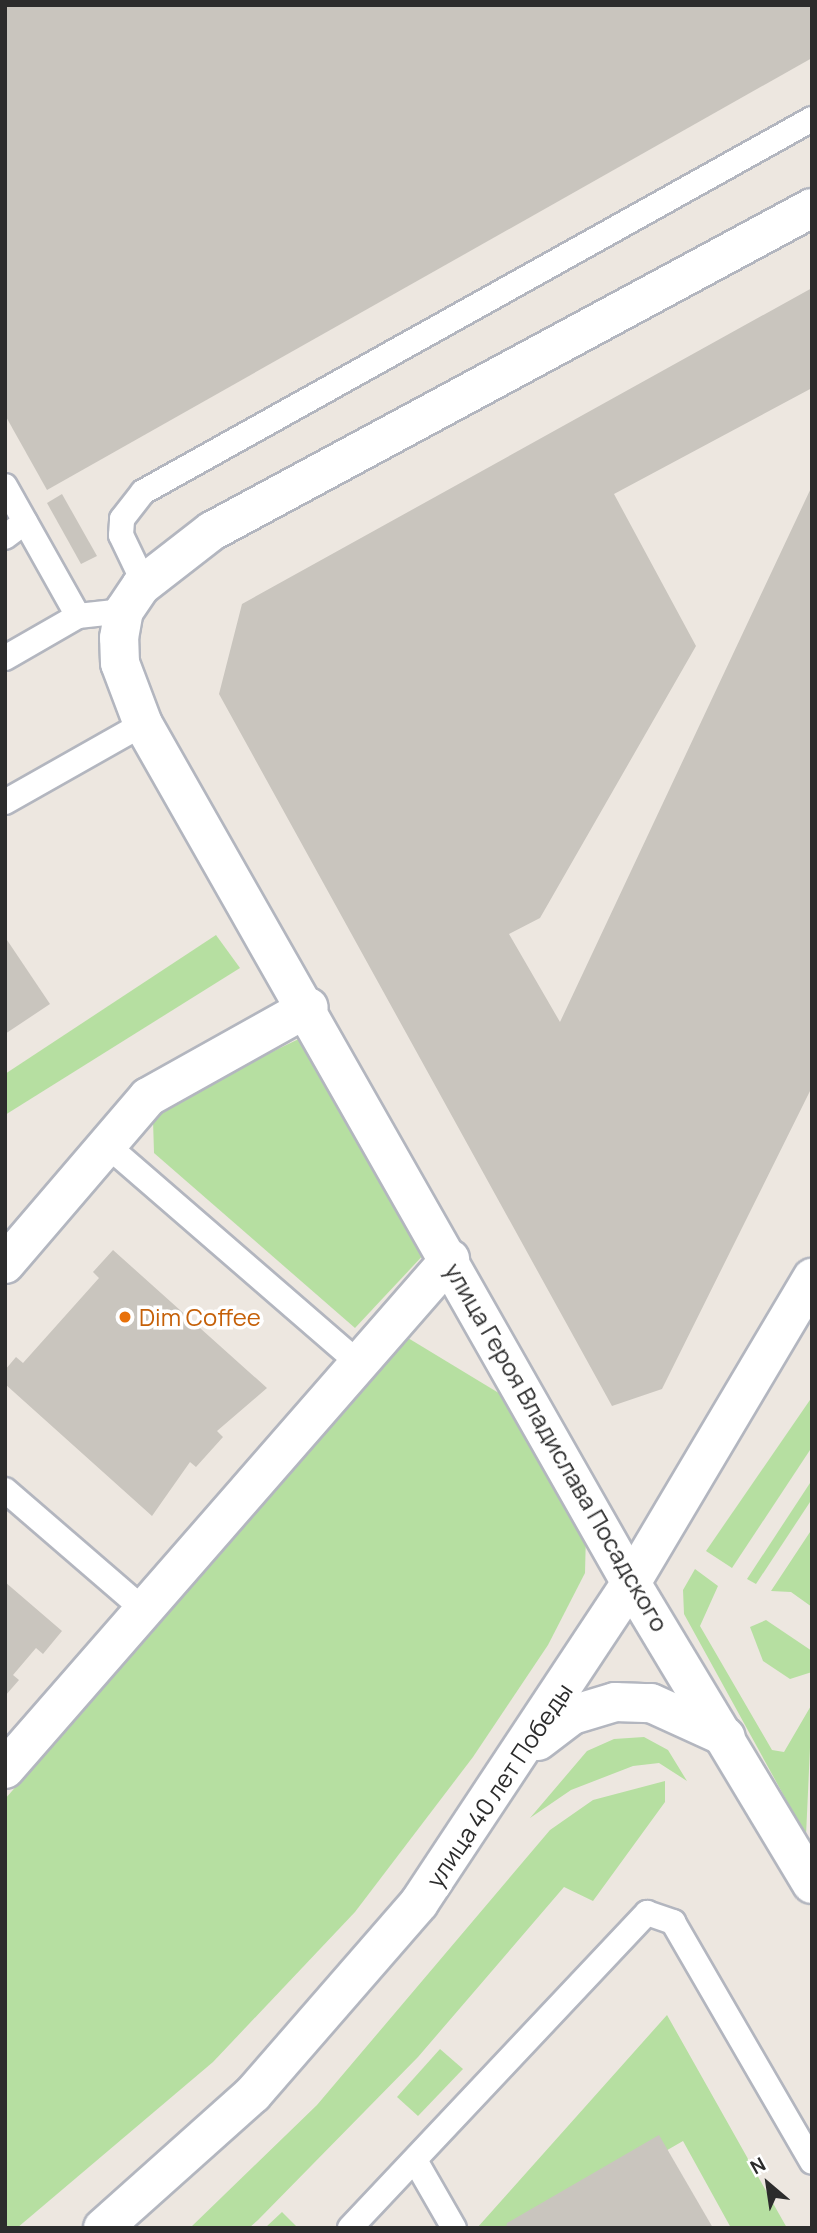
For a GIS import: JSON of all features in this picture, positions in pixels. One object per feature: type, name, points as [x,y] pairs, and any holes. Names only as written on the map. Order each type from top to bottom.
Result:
[{"type":"street","points":[[134,597],[212,531],[812,208]]},
{"type":"street","name":"улица Героя Владислава Посадского","points":[[134,597],[120,663],[143,724],[309,1007],[631,1583],[729,1739],[812,1884]]},
{"type":"street","points":[[5,1264],[148,1097],[309,1007]]},
{"type":"street","points":[[5,1769],[362,1366],[450,1259]]},
{"type":"street","name":"улица 40 лет Победы","points":[[103,2228],[253,2094],[419,1903],[523,1753],[631,1583],[812,1278]]},
{"type":"street","points":[[523,1753],[572,1715],[615,1702],[686,1714],[729,1739]]},
{"type":"lane","points":[[5,658],[78,616],[134,597],[121,535],[122,519],[143,492],[812,119]]},
{"type":"lane","points":[[5,486],[78,616]]},
{"type":"lane","points":[[5,537],[25,522]]},
{"type":"lane","points":[[5,802],[143,724]]},
{"type":"lane","points":[[108,1146],[362,1366]]},
{"type":"lane","points":[[5,1490],[144,1609]]},
{"type":"lane","points":[[350,2228],[416,2162],[635,1919],[647,1913],[673,1922],[812,2162]]},
{"type":"lane","points":[[416,2162],[454,2228]]},
{"type":"green space","points":[[216,935],[240,968],[5,1115],[5,1074]]},
{"type":"green space","points":[[305,1036],[428,1250],[355,1328],[154,1153],[153,1121],[180,1096]]},
{"type":"green space","points":[[408,1338],[507,1398],[586,1533],[585,1573],[548,1645],[473,1757],[355,1912],[213,2062],[17,2228],[5,2228],[5,1799]]},
{"type":"green space","points":[[812,1397],[812,1447],[732,1568],[706,1551]]},
{"type":"green space","points":[[812,1480],[812,1499],[756,1584],[747,1579]]},
{"type":"green space","points":[[812,1529],[812,1607],[791,1592],[771,1591]]},
{"type":"green space","points":[[695,1569],[718,1586],[700,1626],[772,1750],[784,1752],[812,1704],[806,1836],[684,1614],[683,1590]]},
{"type":"green space","points":[[766,1620],[812,1651],[812,1672],[790,1679],[763,1661],[750,1627]]},
{"type":"green space","points":[[644,1737],[668,1750],[687,1781],[659,1763],[633,1766],[571,1790],[530,1818],[587,1751],[614,1739]]},
{"type":"green space","points":[[665,1781],[665,1802],[593,1901],[564,1887],[418,2057],[258,2220],[249,2228],[190,2228],[317,2105],[550,1830],[593,1800]]},
{"type":"green space","points":[[667,2015],[787,2228],[731,2228],[683,2141],[532,2228],[477,2228]]},
{"type":"green space","points":[[440,2049],[463,2069],[418,2116],[397,2097]]},
{"type":"green space","points":[[282,2212],[298,2228],[265,2228]]},
{"type":"building","points":[[5,5],[812,5],[812,58],[47,490],[5,415]]},
{"type":"building","points":[[812,288],[812,388],[614,494],[696,646],[540,918],[509,934],[560,1022],[812,486],[812,1087],[662,1389],[612,1406],[219,694],[242,604]]},
{"type":"building","points":[[62,494],[97,556],[81,564],[47,503]]},
{"type":"building","points":[[5,937],[50,1004],[5,1034]]},
{"type":"building","points":[[113,1250],[267,1388],[217,1431],[223,1437],[196,1467],[190,1462],[152,1516],[5,1384],[5,1370],[16,1357],[23,1363],[99,1278],[93,1272]]},
{"type":"building","points":[[5,1582],[62,1631],[43,1654],[36,1648],[13,1675],[19,1680],[5,1696]]},
{"type":"building","points":[[659,2135],[713,2228],[506,2228],[507,2223]]},
{"type":"place","name":"Dim Coffee","points":[[125,1317]]}]
